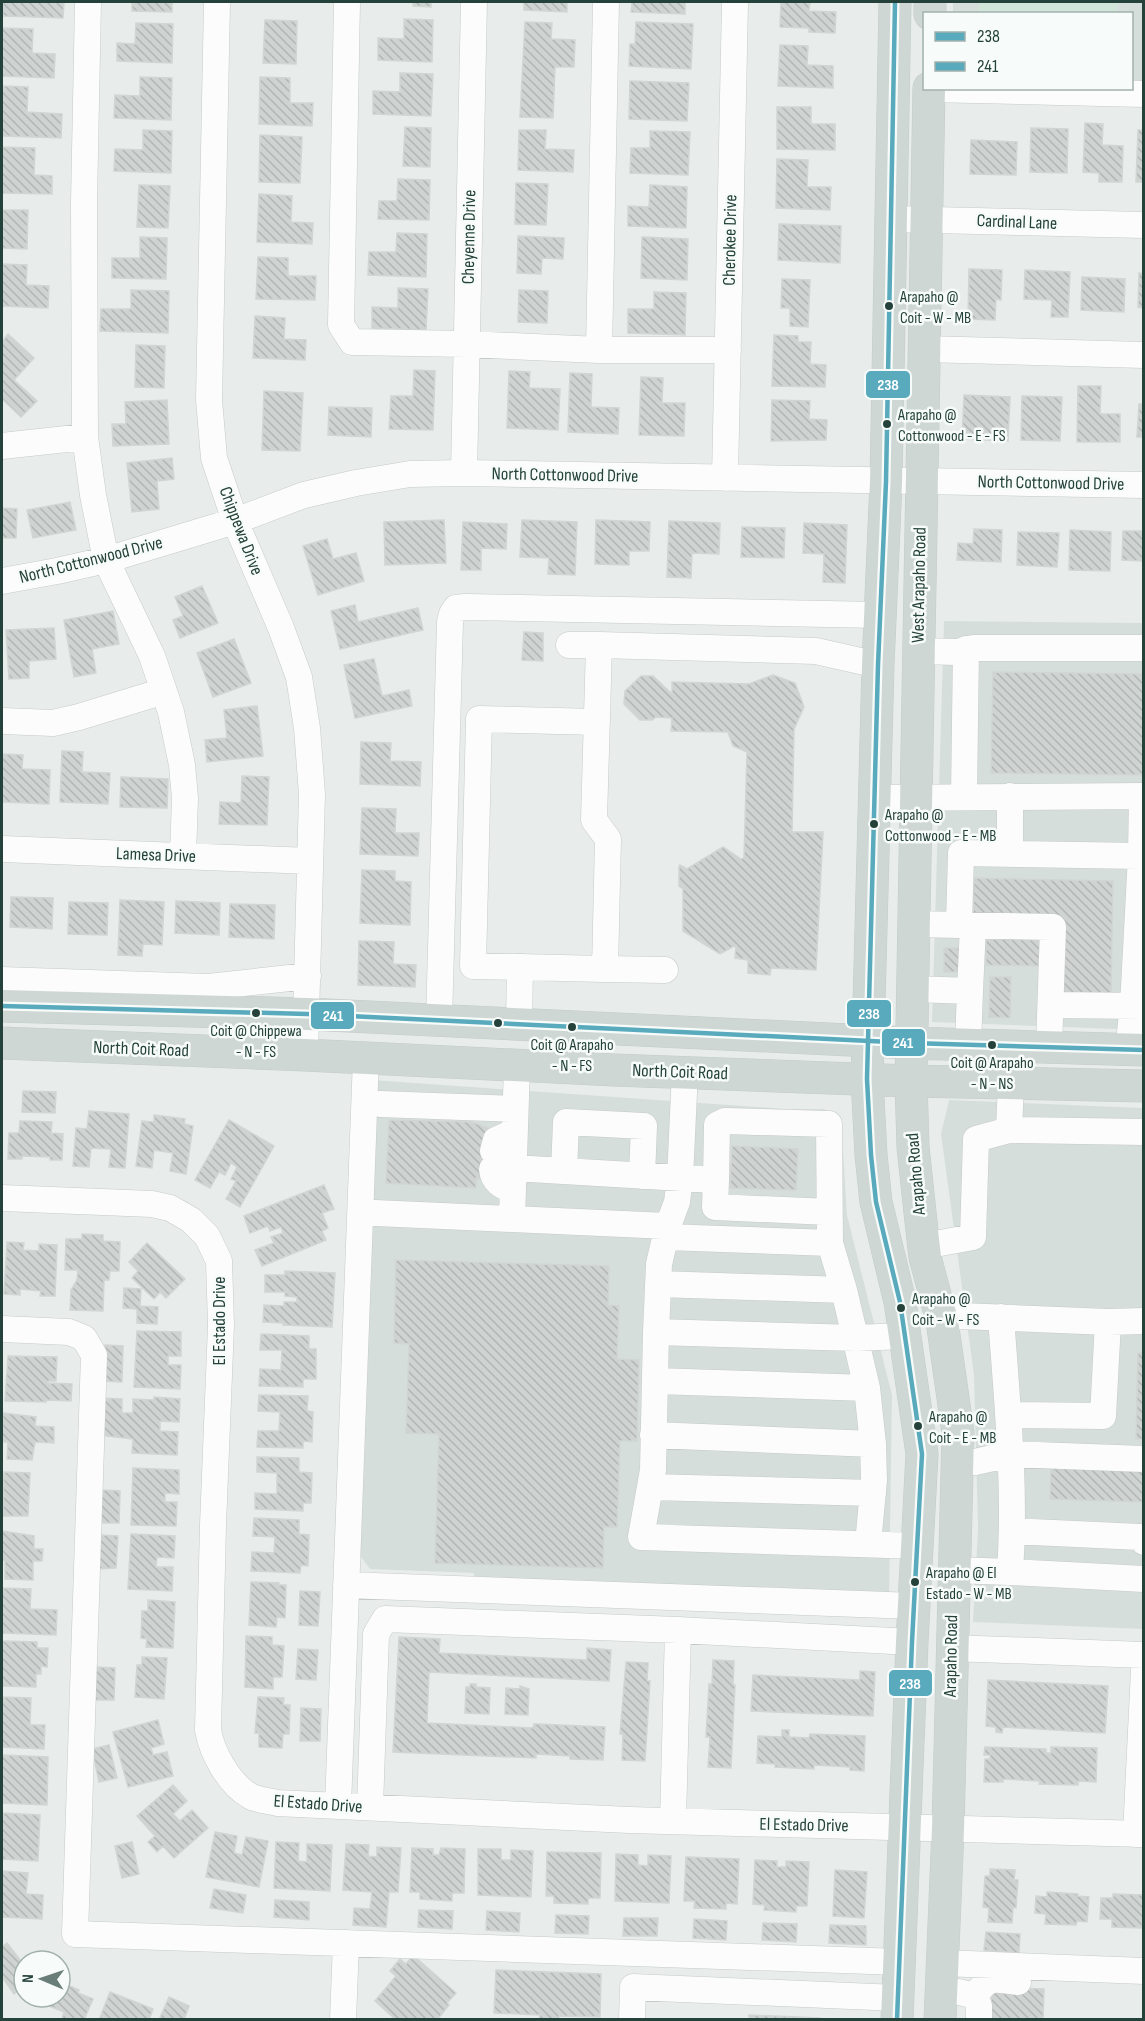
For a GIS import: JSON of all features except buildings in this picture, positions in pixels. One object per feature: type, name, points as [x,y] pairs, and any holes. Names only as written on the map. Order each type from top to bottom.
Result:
[{"type":"main road","name":"West Arapaho Road","points":[[867,1040],[886,482],[895,2]]},
{"type":"main road","name":"West Arapaho Road","points":[[911,1081],[928,90]]},
{"type":"main road","points":[[2,1006],[307,1014],[911,1043],[1136,1050]]},
{"type":"main road","points":[[517,1066],[519,1024]]},
{"type":"main road","name":"Arapaho Road","points":[[867,1040],[871,1155],[876,1202],[900,1302],[922,1454],[919,1546],[912,1642],[898,2009]]},
{"type":"main road","name":"North Coit Road","points":[[2,1043],[911,1081],[1143,1086]]},
{"type":"main road","name":"Arapaho Road","points":[[911,1081],[912,1147],[924,1246],[942,1321],[955,1404],[958,1463],[941,1991]]},
{"type":"main road","points":[[904,1336],[942,1321]]},
{"type":"main road","points":[[922,1454],[935,1461],[940,1479],[936,1554],[938,1562],[940,1568],[953,1570]]},
{"type":"street","points":[[88,2],[84,202],[85,437],[93,495],[106,560],[152,656],[171,712],[182,765],[185,798],[183,856]]},
{"type":"street","name":"Chippewa Drive","points":[[217,2],[209,400],[213,458],[235,521],[281,628],[298,677],[307,728],[312,794],[305,1054]]},
{"type":"street","points":[[347,2],[341,325],[352,342],[598,350],[728,350]]},
{"type":"street","name":"Cheyenne Drive","points":[[464,473],[474,2]]},
{"type":"street","points":[[598,350],[606,2]]},
{"type":"street","name":"Cherokee Drive","points":[[725,478],[735,2]]},
{"type":"street","points":[[971,90],[1143,94]]},
{"type":"street","name":"Cardinal Lane","points":[[891,219],[1143,225]]},
{"type":"street","points":[[924,349],[1143,355]]},
{"type":"street","points":[[2,446],[85,437]]},
{"type":"street","name":"North Cottonwood Drive","points":[[2,581],[57,572],[106,560],[235,521],[304,495],[410,474],[464,473],[1143,485]]},
{"type":"street","points":[[439,1021],[450,622],[456,608],[880,615]]},
{"type":"street","points":[[569,645],[816,651],[878,665]]},
{"type":"street","points":[[599,645],[594,820],[608,839],[605,969]]},
{"type":"street","points":[[918,651],[957,652],[973,648],[1143,648]]},
{"type":"street","points":[[964,796],[966,649]]},
{"type":"street","points":[[2,722],[53,723],[164,692]]},
{"type":"street","points":[[597,722],[479,719],[473,966],[665,970]]},
{"type":"street","points":[[1010,796],[1010,854]]},
{"type":"street","points":[[875,798],[1142,796],[1136,1050]]},
{"type":"street","name":"Lamesa Drive","points":[[2,849],[310,861]]},
{"type":"street","points":[[968,1045],[970,991],[961,853],[1141,856]]},
{"type":"street","points":[[914,924],[1053,927],[1049,1047]]},
{"type":"street","points":[[519,1024],[520,967]]},
{"type":"street","points":[[2,980],[208,987],[308,976]]},
{"type":"street","points":[[913,989],[970,991]]},
{"type":"street","points":[[1052,1005],[1138,1006]]},
{"type":"street","points":[[338,1806],[366,1058]]},
{"type":"street","points":[[512,1219],[503,1170],[515,1121],[517,1066]]},
{"type":"street","points":[[685,1072],[677,1202],[666,1231],[659,1264],[653,1470],[640,1537],[919,1546]]},
{"type":"street","points":[[1009,1130],[1011,1083]]},
{"type":"street","points":[[380,1104],[515,1121]]},
{"type":"street","points":[[829,1212],[715,1207],[717,1125],[725,1121],[829,1124],[830,1243],[844,1290],[867,1388],[873,1444],[873,1493],[868,1544]]},
{"type":"street","points":[[564,1172],[566,1122],[644,1126],[642,1176]]},
{"type":"street","points":[[924,1246],[973,1237],[976,1139],[1009,1130],[1143,1132]]},
{"type":"street","points":[[503,1170],[716,1180]]},
{"type":"street","name":"El Estado Drive","points":[[2,1197],[152,1204],[170,1208],[191,1220],[207,1236],[219,1261],[221,1325],[208,1730],[210,1741],[223,1766],[235,1784],[250,1796],[277,1803],[673,1821],[1140,1834]]},
{"type":"street","points":[[375,1213],[512,1219],[830,1243]]},
{"type":"street","points":[[658,1284],[844,1290]]},
{"type":"street","points":[[942,1321],[960,1316],[1108,1322],[1143,1321]]},
{"type":"street","points":[[1001,1317],[1011,1454],[1013,1531],[1010,1572]]},
{"type":"street","points":[[1008,1415],[1103,1416],[1108,1322]]},
{"type":"street","points":[[2,1329],[69,1332],[84,1338],[94,1356],[75,1934],[900,1962]]},
{"type":"street","points":[[656,1332],[856,1338],[904,1336]]},
{"type":"street","points":[[655,1381],[867,1388]]},
{"type":"street","points":[[653,1435],[873,1444]]},
{"type":"street","points":[[958,1463],[975,1462],[1011,1454],[1143,1459]]},
{"type":"street","points":[[650,1487],[873,1493]]},
{"type":"street","points":[[1013,1531],[1140,1537],[1143,1542]]},
{"type":"street","points":[[953,1570],[1143,1579]]},
{"type":"street","points":[[346,1585],[914,1606]]},
{"type":"street","points":[[370,1807],[376,1634],[385,1619],[912,1642]]},
{"type":"street","points":[[673,1821],[678,1630]]},
{"type":"street","points":[[951,1648],[1143,1655]]},
{"type":"street","points":[[1140,1834],[1143,1670]]},
{"type":"street","points":[[343,2019],[346,1943]]},
{"type":"street","points":[[977,2008],[984,1983],[989,1980],[1077,1985],[1078,1968]]},
{"type":"street","points":[[941,1991],[1078,1968],[1143,1971]]},
{"type":"street","points":[[632,2019],[633,1987],[849,2008],[898,2009]]},
{"type":"street","points":[[941,1991],[966,1992],[977,2008]]},
{"type":"shaded area","points":[[953,2],[1143,2],[1143,87],[1133,87],[1133,12],[953,12]]},
{"type":"shaded area","points":[[944,621],[1143,623],[1143,1030],[932,1022]]},
{"type":"shaded area","points":[[372,1080],[786,1109],[824,1109],[841,1119],[847,1215],[892,1395],[889,1599],[474,1584],[474,1573],[370,1569],[358,1553]]},
{"type":"shaded area","points":[[949,1100],[1143,1108],[1143,1629],[973,1622],[978,1529],[974,1375],[941,1134]]},
{"type":"green space","points":[[980,2],[1118,2],[1117,12],[977,12]]},
{"type":"transit line","name":"238","points":[[895,2],[886,482],[878,665],[867,1079],[876,1202],[900,1302],[922,1454],[897,2020]]},
{"type":"transit line","name":"241","points":[[2,1006],[307,1014],[911,1043],[1144,1050]]},
{"type":"place","name":"Arapaho @ Coit - W - MB","points":[[889,306]]},
{"type":"place","name":"Arapaho @ Cottonwood - E - FS","points":[[887,424]]},
{"type":"place","name":"Arapaho @ Cottonwood - E - MB","points":[[874,824]]},
{"type":"place","name":"Coit @ Chippewa - N - FS","points":[[256,1013]]},
{"type":"place","name":"Coit @ Arapaho - N - FS","points":[[572,1027]]},
{"type":"place","name":"Coit @ Arapaho - N - NS","points":[[992,1045]]},
{"type":"place","name":"Arapaho @ Coit - W - FS","points":[[901,1308]]},
{"type":"place","name":"Arapaho @ Coit - E - MB","points":[[918,1426]]},
{"type":"place","name":"Arapaho @ El Estado - W - MB","points":[[915,1582]]}]
